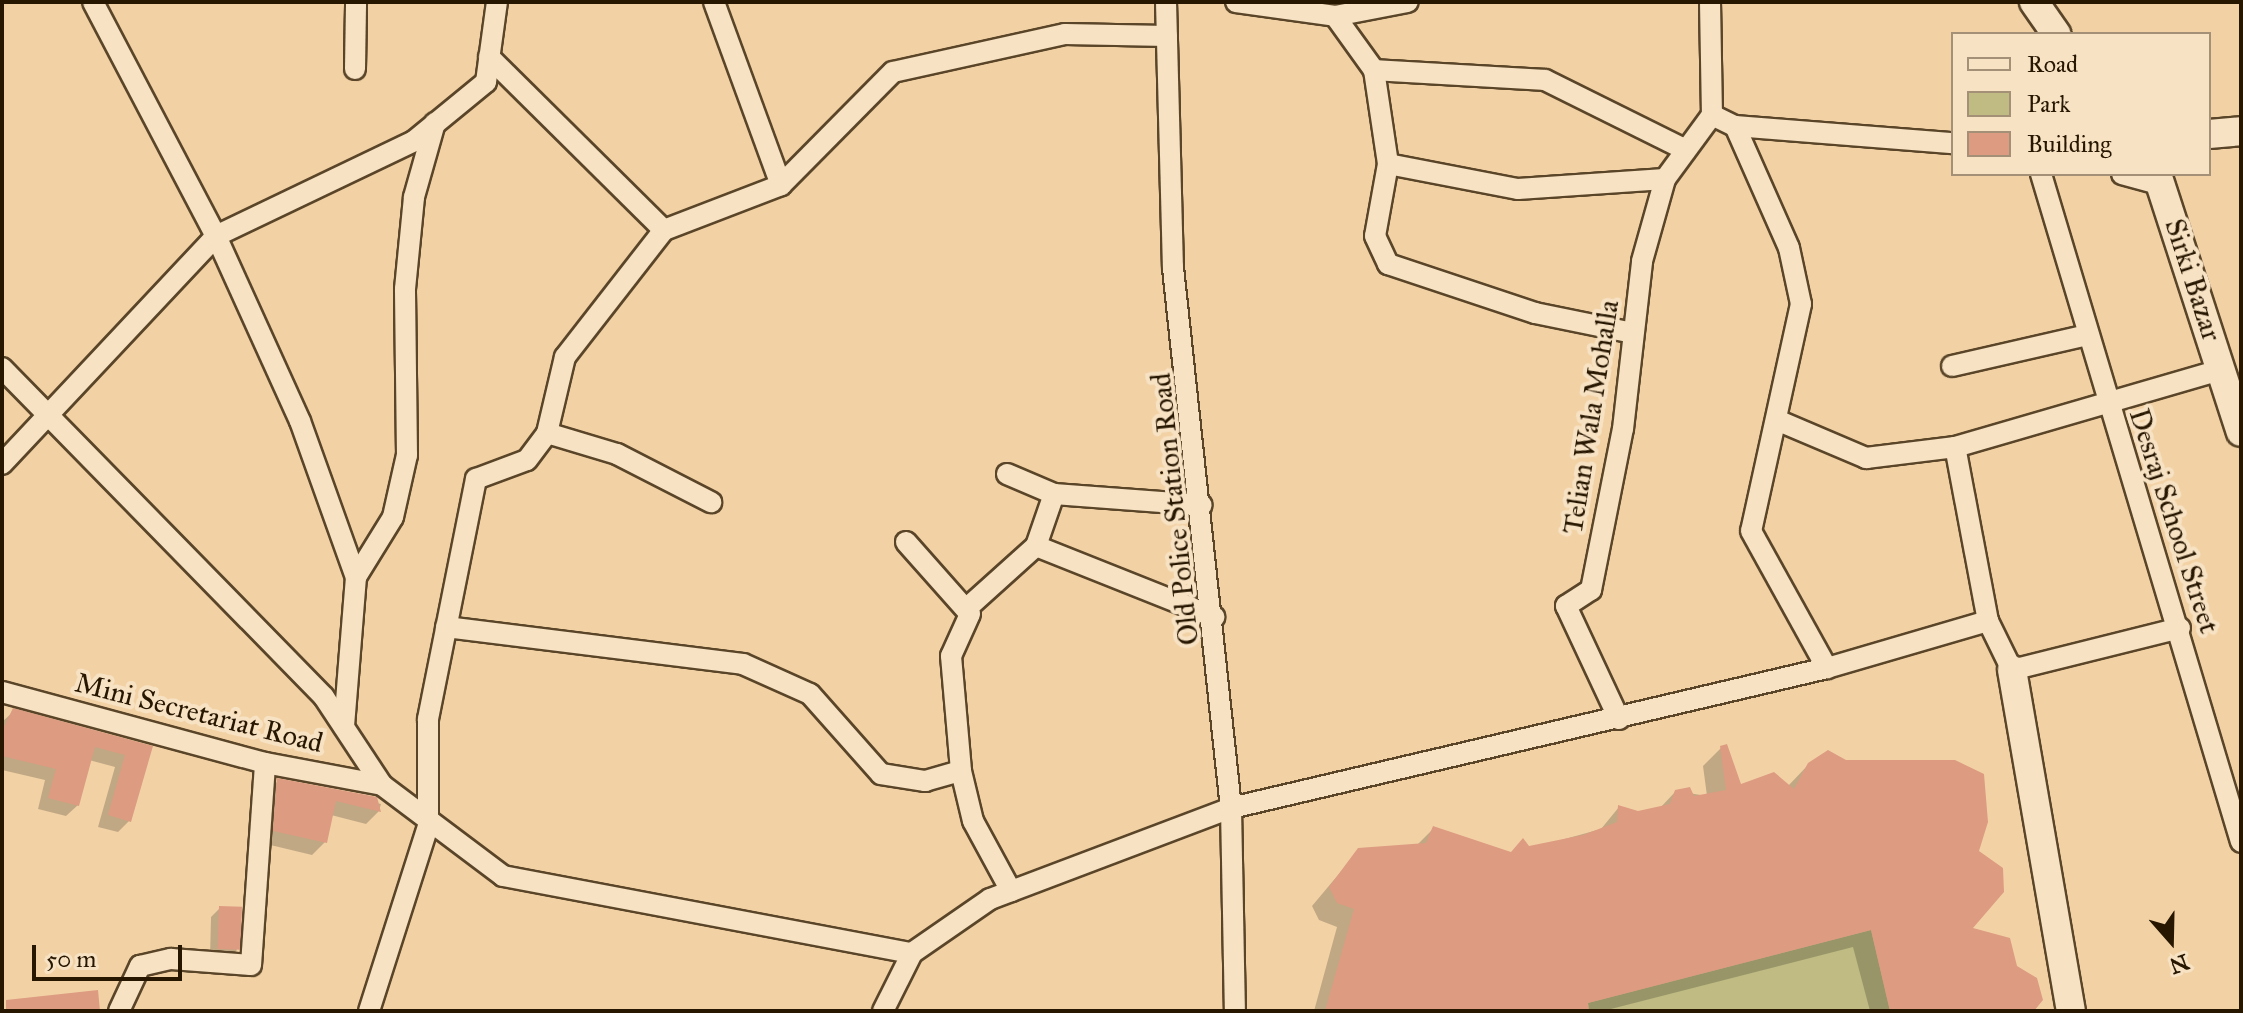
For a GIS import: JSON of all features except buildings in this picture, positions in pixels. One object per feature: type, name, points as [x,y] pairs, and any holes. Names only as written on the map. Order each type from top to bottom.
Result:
[{"type":"street","points":[[93,2],[216,236],[300,421],[356,577],[344,727]]},
{"type":"street","points":[[355,69],[356,2]]},
{"type":"street","points":[[2,464],[216,236],[414,141],[486,82],[497,2]]},
{"type":"street","points":[[714,2],[781,185]]},
{"type":"street","name":"Old Police Station Road","points":[[1166,2],[1173,268],[1202,505],[1231,808],[1235,1011]]},
{"type":"street","points":[[1236,2],[1295,6],[1335,16],[1408,2]]},
{"type":"street","points":[[1710,2],[1712,115],[1735,126],[1951,143]]},
{"type":"street","points":[[2034,2],[2055,32]]},
{"type":"street","points":[[1335,16],[1374,70],[1388,164],[1375,236],[1388,264],[1535,313],[1633,333]]},
{"type":"street","points":[[369,1011],[428,826],[428,719],[476,479],[527,460],[547,433],[565,357],[664,230],[781,185],[893,72],[1065,34],[1167,36]]},
{"type":"street","points":[[489,57],[664,230]]},
{"type":"street","points":[[1374,70],[1545,80],[1686,150]]},
{"type":"street","name":"Telian Wala Mohalla","points":[[1619,719],[1566,606],[1591,590],[1642,261],[1665,179],[1712,115]]},
{"type":"street","points":[[356,577],[393,517],[407,455],[405,289],[414,197],[435,123]]},
{"type":"street","points":[[1735,126],[1789,248],[1801,304],[1779,421],[1751,531],[1827,668]]},
{"type":"street","points":[[2211,134],[2241,131]]},
{"type":"street","points":[[1388,164],[1518,189],[1665,179]]},
{"type":"street","name":"Desraj School Street","points":[[2042,176],[2107,403],[2180,628],[2241,842]]},
{"type":"street","points":[[2135,176],[2160,180]]},
{"type":"street","name":"Sirki Bazar","points":[[2160,180],[2241,432]]},
{"type":"street","points":[[1952,366],[2087,335]]},
{"type":"street","points":[[2,368],[51,413],[324,697],[382,785],[428,826],[503,876],[912,953]]},
{"type":"street","points":[[1779,421],[1866,458],[1955,447],[2223,369]]},
{"type":"street","points":[[547,433],[617,454],[711,502]]},
{"type":"street","points":[[1955,447],[1988,621],[2012,670],[2071,1011]]},
{"type":"street","points":[[1007,474],[1054,494],[1202,505]]},
{"type":"street","points":[[1011,891],[973,821],[961,771],[951,656],[966,609],[1036,546],[1054,494]]},
{"type":"street","points":[[906,542],[966,609]]},
{"type":"street","points":[[1036,546],[1214,617]]},
{"type":"street","points":[[883,1011],[912,953],[1011,891],[1231,808],[1827,668],[1988,621]]},
{"type":"street","points":[[446,627],[743,664],[810,694],[881,774],[925,781],[961,771]]},
{"type":"street","points":[[2012,670],[2180,628]]},
{"type":"street","name":"Mini Secretariat Road","points":[[2,692],[265,763],[382,785]]},
{"type":"street","points":[[119,1011],[140,966],[171,959],[251,965],[265,763]]},
{"type":"green space","points":[[1871,930],[1890,1011],[1589,1011],[1588,1003]]}]
